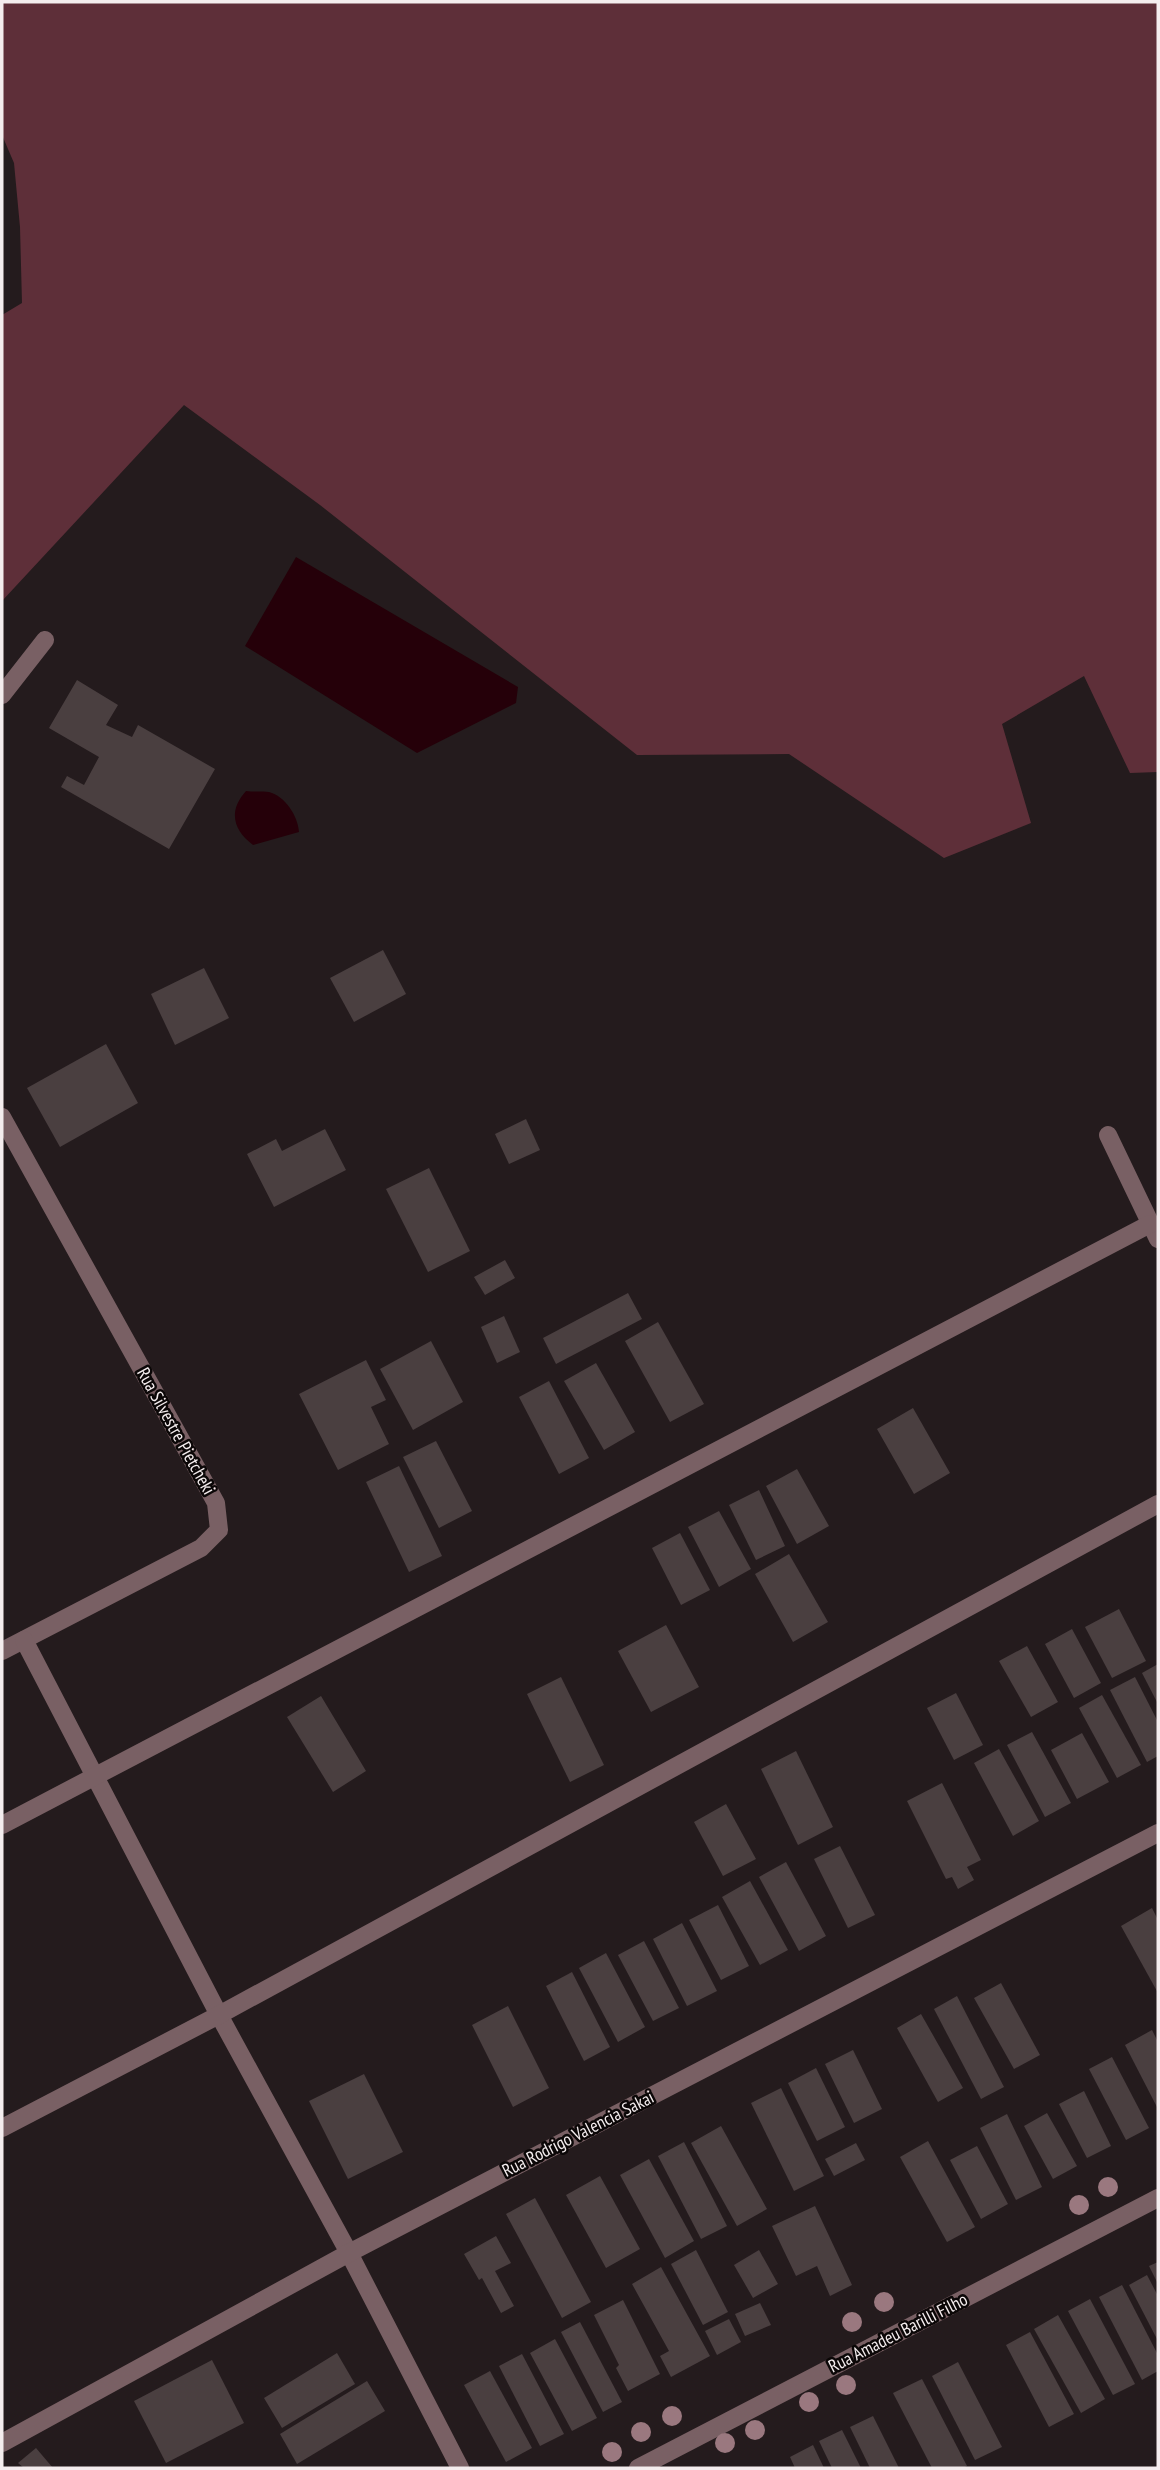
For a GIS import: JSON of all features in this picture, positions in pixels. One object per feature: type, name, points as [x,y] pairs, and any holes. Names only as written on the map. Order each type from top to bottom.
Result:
[{"type":"street","points":[[2,695],[45,640]]},
{"type":"street","name":"Rua Silvestre Pietcheki","points":[[2,1117],[216,1503],[219,1530],[201,1548],[2,1651]]},
{"type":"street","points":[[2,1825],[1154,1232],[1108,1135]]},
{"type":"street","points":[[2,2128],[219,2015],[1158,1504]]},
{"type":"street","points":[[24,1640],[219,2015],[349,2253],[460,2468]]},
{"type":"street","name":"Rua Rodrigo Valencia Sakai","points":[[2,2444],[349,2253],[1158,1832]]},
{"type":"street","name":"Rua Amadeu Barilli Filho","points":[[638,2468],[1158,2198]]},
{"type":"shaded area","points":[[2,2],[1158,2],[1158,772],[1130,773],[1084,676],[1002,724],[1031,823],[944,858],[789,754],[637,755],[320,505],[184,405],[2,601],[2,315],[22,303],[20,227],[14,163],[2,135]]},
{"type":"shaded area","points":[[296,557],[518,687],[516,703],[417,753],[245,646]]},
{"type":"shaded area","points":[[246,791],[275,794],[293,813],[299,832],[253,845],[241,833],[235,820],[240,798]]},
{"type":"building","points":[[77,680],[118,705],[106,725],[132,737],[138,725],[215,769],[169,849],[61,787],[67,776],[84,785],[99,757],[49,728]]},
{"type":"building","points":[[383,950],[406,994],[354,1022],[330,978]]},
{"type":"building","points":[[204,968],[229,1018],[175,1045],[151,994]]},
{"type":"building","points":[[106,1044],[138,1103],[60,1147],[27,1088]]},
{"type":"building","points":[[526,1119],[540,1150],[509,1164],[495,1134]]},
{"type":"building","points":[[325,1129],[346,1170],[274,1207],[247,1154],[276,1139],[282,1151]]},
{"type":"building","points":[[429,1168],[470,1251],[428,1272],[386,1189]]},
{"type":"building","points":[[505,1260],[515,1278],[485,1295],[474,1277]]},
{"type":"building","points":[[628,1293],[642,1319],[556,1364],[543,1338]]},
{"type":"building","points":[[504,1316],[520,1352],[497,1363],[481,1327]]},
{"type":"building","points":[[658,1322],[704,1404],[670,1422],[625,1341]]},
{"type":"building","points":[[431,1341],[463,1402],[413,1430],[380,1369]]},
{"type":"building","points":[[366,1360],[386,1400],[371,1407],[389,1444],[338,1470],[299,1394]]},
{"type":"building","points":[[596,1363],[635,1432],[604,1450],[564,1381]]},
{"type":"building","points":[[549,1381],[589,1458],[559,1474],[519,1397]]},
{"type":"building","points":[[913,1408],[950,1473],[914,1494],[877,1429]]},
{"type":"building","points":[[436,1441],[472,1511],[439,1528],[403,1457]]},
{"type":"building","points":[[399,1466],[442,1556],[409,1572],[366,1482]]},
{"type":"building","points":[[797,1469],[829,1526],[797,1544],[766,1486]]},
{"type":"building","points":[[759,1490],[785,1546],[756,1560],[729,1505]]},
{"type":"building","points":[[719,1511],[751,1569],[719,1587],[688,1527]]},
{"type":"building","points":[[680,1533],[710,1590],[681,1605],[652,1548]]},
{"type":"building","points":[[789,1554],[828,1622],[793,1642],[755,1574]]},
{"type":"building","points":[[1119,1609],[1146,1661],[1112,1678],[1085,1627]]},
{"type":"building","points":[[666,1625],[699,1687],[651,1712],[618,1651]]},
{"type":"building","points":[[1072,1629],[1101,1683],[1074,1698],[1045,1644]]},
{"type":"building","points":[[1027,1646],[1058,1702],[1031,1717],[999,1661]]},
{"type":"building","points":[[1158,1664],[1158,1704],[1142,1673]]},
{"type":"building","points":[[561,1677],[604,1765],[570,1782],[527,1694]]},
{"type":"building","points":[[1135,1677],[1158,1722],[1158,1756],[1147,1762],[1110,1690]]},
{"type":"building","points":[[956,1693],[983,1745],[954,1760],[927,1708]]},
{"type":"building","points":[[1102,1695],[1141,1765],[1117,1778],[1079,1708]]},
{"type":"building","points":[[321,1696],[366,1771],[333,1792],[287,1717]]},
{"type":"building","points":[[1032,1732],[1071,1803],[1045,1817],[1007,1745]]},
{"type":"building","points":[[1082,1733],[1109,1782],[1077,1799],[1051,1750]]},
{"type":"building","points":[[999,1749],[1039,1821],[1013,1836],[974,1763]]},
{"type":"building","points":[[796,1751],[833,1827],[798,1845],[761,1769]]},
{"type":"building","points":[[942,1783],[981,1860],[967,1867],[974,1880],[958,1889],[952,1877],[946,1879],[907,1801]]},
{"type":"building","points":[[726,1804],[756,1859],[723,1876],[694,1822]]},
{"type":"building","points":[[840,1846],[875,1915],[848,1928],[814,1859]]},
{"type":"building","points":[[786,1862],[826,1936],[799,1951],[759,1877]]},
{"type":"building","points":[[750,1881],[788,1950],[760,1965],[722,1897]]},
{"type":"building","points":[[718,1905],[749,1966],[721,1980],[689,1920]]},
{"type":"building","points":[[1152,1908],[1158,1920],[1158,1993],[1121,1926]]},
{"type":"building","points":[[682,1923],[717,1991],[687,2006],[653,1939]]},
{"type":"building","points":[[644,1941],[679,2008],[653,2021],[618,1955]]},
{"type":"building","points":[[606,1953],[645,2027],[618,2042],[579,1968]]},
{"type":"building","points":[[572,1972],[610,2047],[584,2061],[546,1986]]},
{"type":"building","points":[[1001,1983],[1040,2055],[1014,2069],[974,1998]]},
{"type":"building","points":[[957,1996],[1004,2087],[981,2099],[934,2009]]},
{"type":"building","points":[[508,2006],[549,2088],[513,2107],[472,2025]]},
{"type":"building","points":[[921,2014],[963,2088],[938,2102],[897,2028]]},
{"type":"building","points":[[1152,2030],[1158,2042],[1158,2109],[1125,2045]]},
{"type":"building","points":[[853,2050],[882,2109],[854,2123],[825,2064]]},
{"type":"building","points":[[1112,2057],[1149,2128],[1126,2140],[1089,2069]]},
{"type":"building","points":[[816,2068],[845,2127],[817,2141],[788,2083]]},
{"type":"building","points":[[364,2074],[403,2152],[348,2179],[309,2101]]},
{"type":"building","points":[[781,2088],[824,2176],[794,2191],[751,2103]]},
{"type":"building","points":[[1084,2091],[1111,2146],[1087,2158],[1059,2104]]},
{"type":"building","points":[[1047,2113],[1077,2166],[1053,2179],[1024,2126]]},
{"type":"building","points":[[1007,2114],[1042,2187],[1016,2200],[980,2128]]},
{"type":"building","points":[[721,2126],[767,2209],[737,2226],[691,2143]]},
{"type":"building","points":[[928,2141],[975,2227],[947,2242],[900,2157]]},
{"type":"building","points":[[684,2142],[727,2226],[701,2239],[658,2156]]},
{"type":"building","points":[[856,2143],[865,2160],[834,2176],[825,2159]]},
{"type":"building","points":[[977,2146],[1008,2204],[981,2219],[950,2160]]},
{"type":"building","points":[[649,2159],[694,2241],[665,2258],[620,2175]]},
{"type":"building","points":[[600,2176],[640,2249],[606,2268],[566,2195]]},
{"type":"building","points":[[535,2198],[591,2302],[562,2318],[506,2214]]},
{"type":"building","points":[[815,2206],[852,2285],[830,2296],[817,2266],[796,2276],[772,2226]]},
{"type":"building","points":[[496,2236],[511,2263],[495,2271],[514,2306],[501,2313],[482,2278],[479,2280],[464,2254]]},
{"type":"building","points":[[696,2250],[728,2312],[703,2325],[671,2264]]},
{"type":"building","points":[[759,2250],[778,2284],[753,2298],[734,2265]]},
{"type":"building","points":[[1158,2262],[1158,2284],[1149,2266]]},
{"type":"building","points":[[661,2267],[710,2356],[671,2377],[660,2356],[669,2351],[632,2284]]},
{"type":"building","points":[[1147,2275],[1158,2296],[1158,2341],[1129,2285]]},
{"type":"building","points":[[1122,2285],[1158,2355],[1158,2371],[1142,2380],[1099,2297]]},
{"type":"building","points":[[1090,2299],[1135,2384],[1113,2395],[1068,2311]]},
{"type":"building","points":[[623,2300],[660,2374],[628,2391],[616,2368],[619,2365],[594,2315]]},
{"type":"building","points":[[760,2303],[771,2325],[745,2336],[735,2314]]},
{"type":"building","points":[[1058,2315],[1105,2399],[1081,2413],[1034,2329]]},
{"type":"building","points":[[729,2319],[741,2342],[717,2355],[705,2331]]},
{"type":"building","points":[[580,2322],[622,2402],[603,2412],[561,2332]]},
{"type":"building","points":[[1030,2332],[1074,2414],[1049,2427],[1006,2345]]},
{"type":"building","points":[[555,2339],[597,2418],[572,2431],[530,2353]]},
{"type":"building","points":[[337,2353],[355,2384],[282,2428],[264,2398]]},
{"type":"building","points":[[522,2354],[564,2434],[540,2446],[499,2366]]},
{"type":"building","points":[[212,2360],[244,2423],[166,2463],[134,2401]]},
{"type":"building","points":[[958,2362],[1002,2447],[975,2460],[932,2376]]},
{"type":"building","points":[[490,2371],[532,2448],[506,2462],[464,2385]]},
{"type":"building","points":[[922,2379],[967,2466],[963,2468],[932,2468],[893,2393]]},
{"type":"building","points":[[367,2381],[385,2411],[297,2464],[280,2434]]},
{"type":"building","points":[[873,2416],[899,2468],[870,2468],[850,2427]]},
{"type":"building","points":[[842,2430],[861,2468],[832,2468],[819,2441]]},
{"type":"building","points":[[813,2445],[824,2468],[795,2468],[790,2457]]},
{"type":"building","points":[[36,2448],[53,2468],[24,2468],[18,2463]]}]
